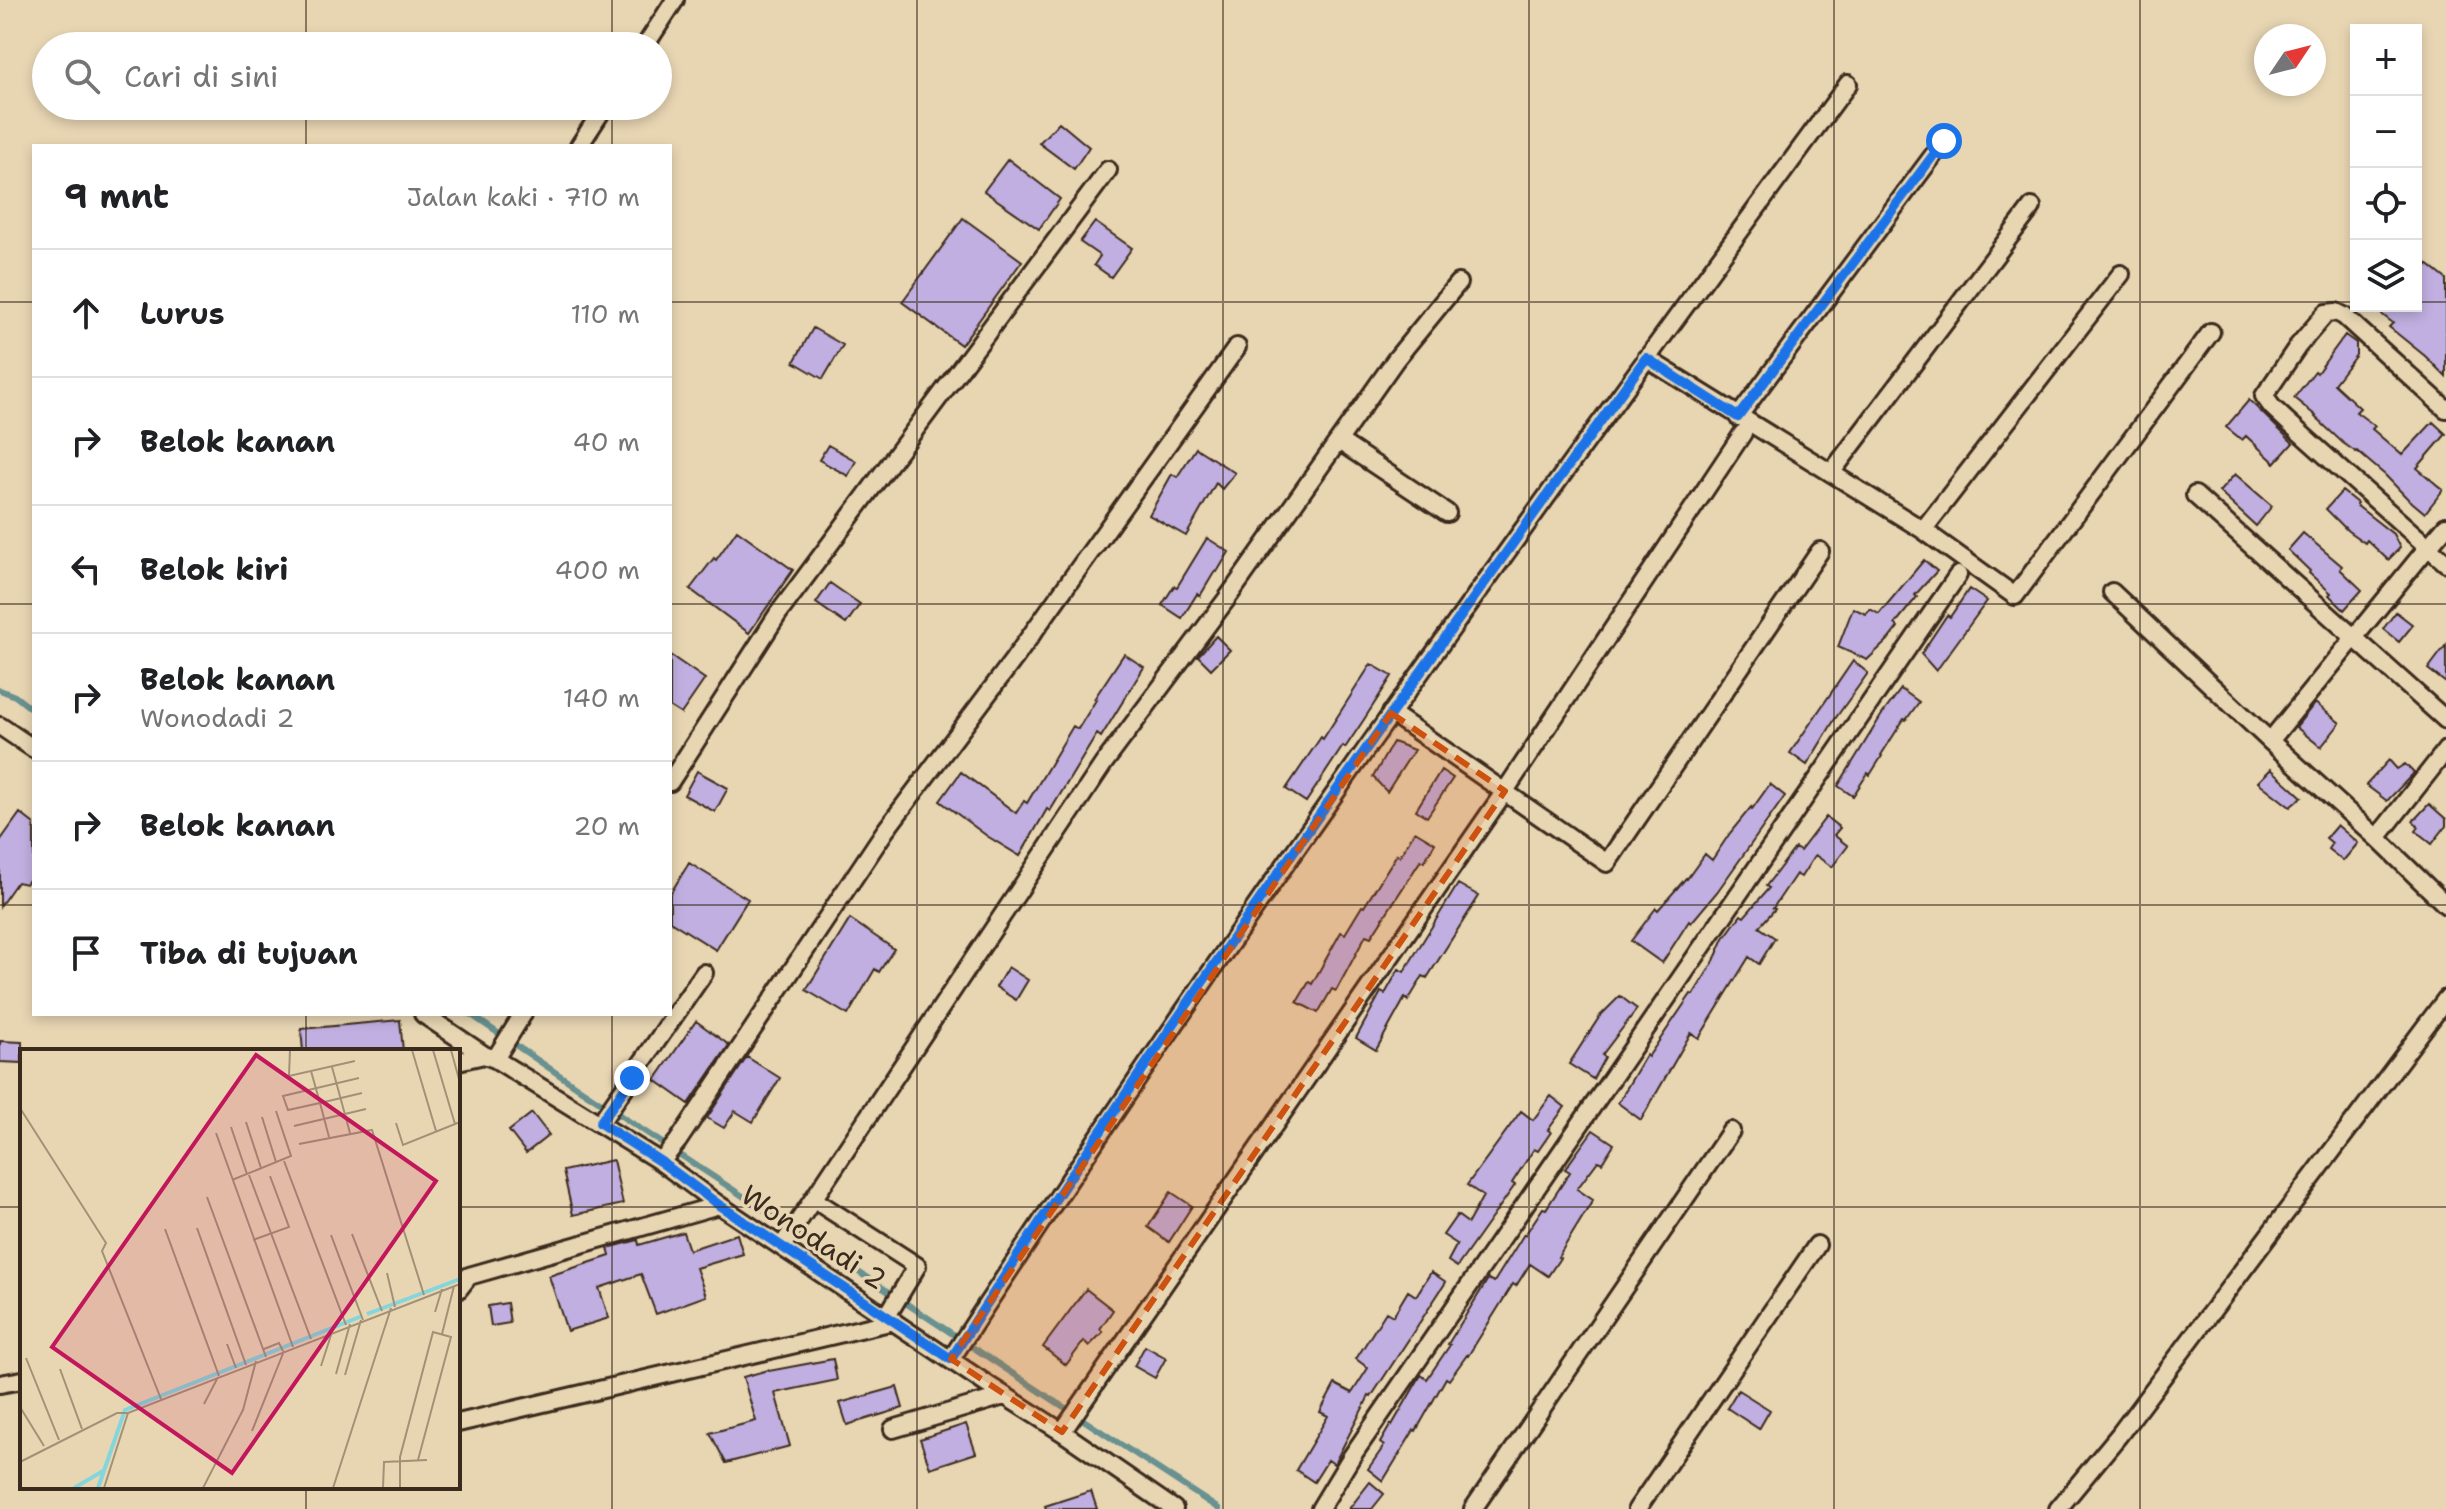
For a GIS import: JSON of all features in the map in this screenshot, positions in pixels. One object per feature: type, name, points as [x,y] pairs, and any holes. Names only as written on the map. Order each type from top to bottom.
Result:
[{"type":"street","points":[[654,32],[675,0]]},
{"type":"street","points":[[958,1348],[1136,1080],[1391,713],[1848,84]]},
{"type":"street","points":[[580,144],[596,120]]},
{"type":"street","points":[[1071,1419],[1505,791],[1740,425],[1944,141]]},
{"type":"street","points":[[672,779],[778,614],[1108,170]]},
{"type":"street","points":[[1831,473],[2032,207]]},
{"type":"street","points":[[1923,530],[2121,274]]},
{"type":"street","points":[[785,1242],[1104,763],[1226,600],[1396,359],[1458,283]]},
{"type":"street","points":[[2446,409],[2336,312],[2326,313],[2305,337],[2264,396],[2280,415],[2446,563]]},
{"type":"street","points":[[1646,358],[1740,425],[1831,473],[1923,530],[2015,596],[2211,332]]},
{"type":"street","points":[[668,1152],[885,831],[1014,659],[1237,347]]},
{"type":"street","points":[[1339,441],[1447,513]]},
{"type":"street","points":[[2195,495],[2446,720]]},
{"type":"street","points":[[2270,741],[2446,526]]},
{"type":"street","points":[[1391,713],[1607,863],[1820,551]]},
{"type":"street","points":[[1320,1509],[1352,1456],[1958,575]]},
{"type":"street","points":[[2112,592],[2446,905]]},
{"type":"street","points":[[0,726],[32,748]]},
{"type":"street","points":[[2377,838],[2446,750]]},
{"type":"street","points":[[608,1113],[704,973]]},
{"type":"street","points":[[2058,1509],[2119,1435],[2446,999]]},
{"type":"street","name":"Wonodadi 2","points":[[427,1016],[498,1049],[668,1152],[719,1205],[785,1242],[891,1314],[958,1348],[1004,1396],[1071,1419],[1174,1509]]},
{"type":"street","points":[[460,1060],[498,1049],[522,1016]]},
{"type":"street","points":[[1473,1509],[1731,1131]]},
{"type":"street","points":[[460,1422],[891,1314],[917,1266],[813,1199]]},
{"type":"street","points":[[460,1287],[469,1276],[719,1205]]},
{"type":"street","points":[[1637,1509],[1817,1245]]},
{"type":"street","points":[[0,1384],[20,1380]]},
{"type":"street","points":[[893,1429],[1004,1396]]},
{"type":"highlighted area","points":[[1391,713],[1505,791],[1062,1432],[951,1359]]},
{"type":"building","points":[[1059,122],[1089,147],[1074,169],[1039,143]]},
{"type":"building","points":[[1008,159],[1060,199],[1039,229],[984,191]]},
{"type":"building","points":[[963,218],[1022,261],[961,345],[902,302]]},
{"type":"building","points":[[1095,222],[1132,248],[1111,277],[1094,265],[1100,256],[1080,242]]},
{"type":"building","points":[[2422,260],[2446,279],[2446,377],[2389,327],[2393,323],[2379,312],[2422,312]]},
{"type":"building","points":[[813,328],[843,345],[823,379],[794,362]]},
{"type":"building","points":[[2345,335],[2356,343],[2356,355],[2334,384],[2360,408],[2356,412],[2375,426],[2372,429],[2402,455],[2433,422],[2446,434],[2417,468],[2443,490],[2425,513],[2294,398]]},
{"type":"building","points":[[2249,400],[2293,443],[2275,463],[2246,436],[2242,440],[2226,427]]},
{"type":"building","points":[[828,445],[856,461],[848,476],[819,460]]},
{"type":"building","points":[[1196,448],[1235,473],[1222,489],[1216,483],[1186,536],[1149,515],[1172,474],[1177,477]]},
{"type":"building","points":[[2235,474],[2272,506],[2256,526],[2219,492]]},
{"type":"building","points":[[2342,491],[2393,534],[2400,548],[2388,560],[2367,540],[2365,543],[2348,531],[2326,509]]},
{"type":"building","points":[[737,530],[793,570],[749,633],[690,589]]},
{"type":"building","points":[[2303,533],[2342,566],[2340,569],[2362,590],[2344,610],[2288,550]]},
{"type":"building","points":[[1207,538],[1229,552],[1182,618],[1162,605],[1174,586],[1177,587]]},
{"type":"building","points":[[1924,560],[1937,571],[1915,595],[1917,597],[1895,624],[1898,627],[1888,640],[1867,660],[1838,647],[1853,608],[1866,614],[1870,609],[1879,614]]},
{"type":"building","points":[[830,583],[860,604],[846,624],[816,603]]},
{"type":"building","points":[[1969,589],[1987,601],[1936,671],[1921,654]]},
{"type":"building","points":[[2396,612],[2413,625],[2399,642],[2383,629]]},
{"type":"building","points":[[1216,636],[1230,650],[1211,669],[1198,656]]},
{"type":"building","points":[[2446,645],[2446,683],[2428,669]]},
{"type":"building","points":[[1124,654],[1144,667],[1101,737],[1097,734],[1050,811],[1047,809],[1020,856],[940,801],[961,772],[1016,813],[1024,801],[1027,803],[1073,726],[1078,729]]},
{"type":"building","points":[[672,656],[705,679],[681,714],[672,708]]},
{"type":"building","points":[[1853,661],[1868,673],[1807,765],[1790,753]]},
{"type":"building","points":[[1371,664],[1392,676],[1306,802],[1286,789],[1321,737],[1323,739]]},
{"type":"building","points":[[1901,689],[1919,702],[1904,719],[1870,775],[1868,773],[1853,796],[1838,786]]},
{"type":"building","points":[[2315,703],[2340,723],[2321,747],[2296,727]]},
{"type":"building","points":[[1393,742],[1414,750],[1387,792],[1373,777]]},
{"type":"building","points":[[2389,760],[2397,769],[2405,764],[2414,773],[2387,801],[2366,785]]},
{"type":"building","points":[[2271,769],[2302,797],[2290,807],[2258,782]]},
{"type":"building","points":[[1441,770],[1453,778],[1427,817],[1416,810]]},
{"type":"building","points":[[697,771],[728,788],[715,812],[684,795]]},
{"type":"building","points":[[1770,784],[1785,796],[1717,892],[1691,923],[1689,921],[1662,963],[1631,941],[1656,908],[1658,910],[1687,879],[1705,854],[1712,860]]},
{"type":"building","points":[[2429,804],[2446,819],[2446,826],[2432,844],[2416,831],[2419,827],[2413,821]]},
{"type":"building","points":[[20,813],[32,822],[32,876],[26,884],[17,882],[0,906],[0,841]]},
{"type":"building","points":[[1826,817],[1840,828],[1834,835],[1848,846],[1832,867],[1815,855],[1801,877],[1796,874],[1775,909],[1759,927],[1775,938],[1759,964],[1749,957],[1699,1038],[1691,1033],[1641,1120],[1618,1103],[1646,1055],[1648,1057],[1693,995],[1724,938],[1741,915],[1744,917],[1769,888],[1766,886],[1795,848],[1800,851]]},
{"type":"building","points":[[2337,825],[2358,843],[2343,861],[2328,849],[2332,843],[2326,838]]},
{"type":"building","points":[[1415,831],[1435,843],[1371,937],[1366,935],[1336,991],[1332,989],[1318,1013],[1297,1002],[1309,982],[1312,984],[1341,932],[1345,934]]},
{"type":"building","points":[[689,863],[748,899],[716,950],[672,922],[672,891]]},
{"type":"building","points":[[1458,884],[1479,896],[1427,978],[1423,976],[1408,1001],[1405,998],[1376,1050],[1356,1038],[1381,992],[1385,994],[1399,969],[1404,972]]},
{"type":"building","points":[[850,919],[894,949],[879,972],[875,969],[848,1015],[806,990]]},
{"type":"building","points":[[1008,967],[1028,980],[1016,1000],[996,987]]},
{"type":"building","points":[[1620,996],[1637,1009],[1602,1055],[1605,1057],[1593,1079],[1569,1064],[1600,1016]]},
{"type":"building","points":[[400,1020],[403,1049],[303,1049],[301,1029]]},
{"type":"building","points":[[696,1021],[729,1045],[689,1104],[655,1080]]},
{"type":"building","points":[[0,1041],[22,1042],[20,1063],[0,1062]]},
{"type":"building","points":[[747,1057],[780,1078],[753,1122],[735,1111],[724,1128],[707,1118]]},
{"type":"building","points":[[1551,1096],[1565,1107],[1457,1267],[1448,1261],[1457,1244],[1443,1235],[1457,1215],[1468,1223],[1483,1196],[1467,1185],[1521,1111],[1533,1120]]},
{"type":"building","points":[[532,1113],[549,1135],[526,1153],[509,1131]]},
{"type":"building","points":[[1593,1130],[1614,1144],[1602,1163],[1598,1161],[1577,1189],[1593,1200],[1560,1258],[1548,1276],[1530,1264],[1516,1286],[1513,1284],[1468,1356],[1449,1380],[1446,1378],[1383,1481],[1368,1469],[1384,1446],[1380,1443],[1391,1424],[1421,1375],[1427,1379],[1450,1345],[1488,1279],[1494,1282],[1524,1234],[1543,1208],[1546,1209],[1570,1172],[1565,1169]]},
{"type":"building","points":[[613,1160],[623,1204],[573,1215],[563,1171]]},
{"type":"building","points":[[1171,1192],[1192,1206],[1169,1242],[1148,1227]]},
{"type":"building","points":[[683,1232],[689,1250],[737,1234],[743,1254],[696,1268],[706,1296],[656,1314],[641,1274],[599,1288],[609,1318],[567,1331],[549,1276],[610,1256],[608,1248],[638,1240],[639,1245]]},
{"type":"building","points":[[1431,1272],[1446,1282],[1369,1396],[1334,1464],[1328,1460],[1314,1482],[1296,1470],[1328,1416],[1320,1412],[1335,1384],[1352,1393],[1368,1368],[1356,1359],[1386,1312],[1393,1316],[1408,1291],[1416,1296]]},
{"type":"building","points":[[1086,1289],[1113,1310],[1100,1329],[1103,1332],[1089,1346],[1084,1341],[1066,1365],[1043,1347]]},
{"type":"building","points":[[507,1303],[510,1323],[491,1326],[488,1306]]},
{"type":"building","points":[[1145,1346],[1166,1358],[1155,1378],[1134,1366]]},
{"type":"building","points":[[833,1359],[837,1380],[775,1393],[790,1446],[726,1463],[710,1433],[756,1421],[743,1377]]},
{"type":"building","points":[[897,1387],[903,1408],[847,1425],[840,1403]]},
{"type":"building","points":[[1738,1390],[1770,1410],[1759,1429],[1727,1408]]},
{"type":"building","points":[[966,1424],[976,1453],[930,1468],[920,1439]]},
{"type":"building","points":[[1370,1482],[1384,1494],[1372,1509],[1349,1509]]},
{"type":"building","points":[[1091,1491],[1097,1509],[1046,1509],[1045,1506]]},
{"type":"waterway","points":[[0,690],[15,696],[32,709]]},
{"type":"waterway","points":[[473,1016],[1219,1509]]},
{"type":"route","points":[[632,1078],[600,1123],[951,1359],[1136,1080],[1391,713],[1646,358],[1738,417],[1944,141]]}]
